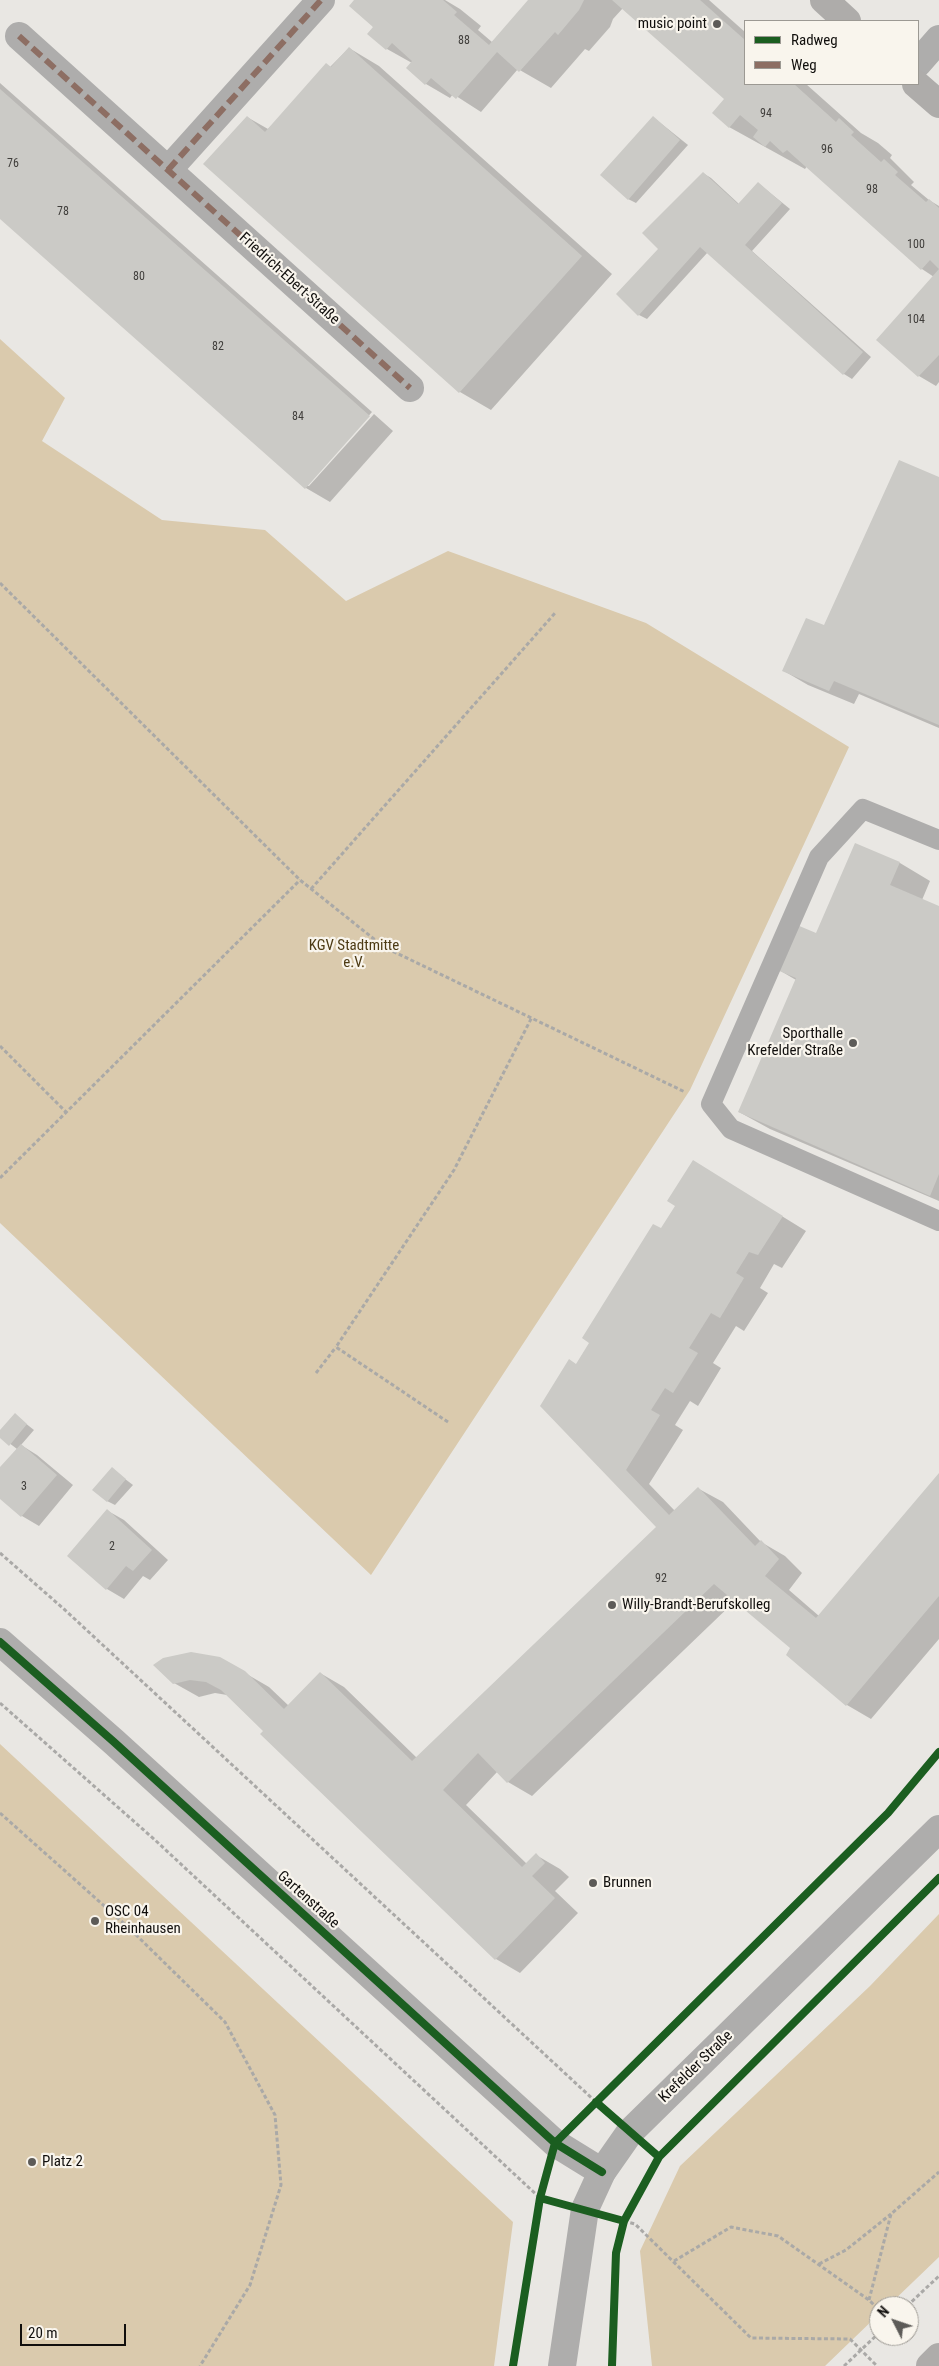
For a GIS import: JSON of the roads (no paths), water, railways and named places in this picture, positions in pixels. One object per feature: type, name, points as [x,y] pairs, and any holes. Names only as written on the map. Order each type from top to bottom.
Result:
[{"type":"main road","points":[[824,0],[846,20]]},
{"type":"main road","points":[[917,85],[939,104]]},
{"type":"main road","points":[[930,2366],[939,2357]]},
{"type":"street","points":[[168,170],[321,0]]},
{"type":"street","name":"Friedrich-Ebert-Straße","points":[[19,36],[410,388]]},
{"type":"street","points":[[919,62],[939,39]]},
{"type":"street","name":"Gartenstraße","points":[[0,1642],[121,1748],[555,2143],[602,2172]]},
{"type":"street","name":"Krefelder Straße","points":[[562,2366],[585,2209],[602,2172],[630,2132],[939,1829]]},
{"type":"lane","points":[[939,840],[863,809],[819,857],[711,1104],[731,1129],[939,1221]]},
{"type":"place","name":"music point","points":[[717,24]]},
{"type":"place","name":"Sporthalle Krefelder Straße","points":[[853,1043]]},
{"type":"place","name":"Willy-Brandt-Berufskolleg","points":[[612,1605]]},
{"type":"place","name":"Brunnen","points":[[593,1883]]},
{"type":"place","name":"OSC 04 Rheinhausen","points":[[95,1921]]},
{"type":"place","name":"Platz 2","points":[[32,2162]]},
{"type":"park label","name":"KGV Stadtmitte e.V.","points":[[354,954]]}]
